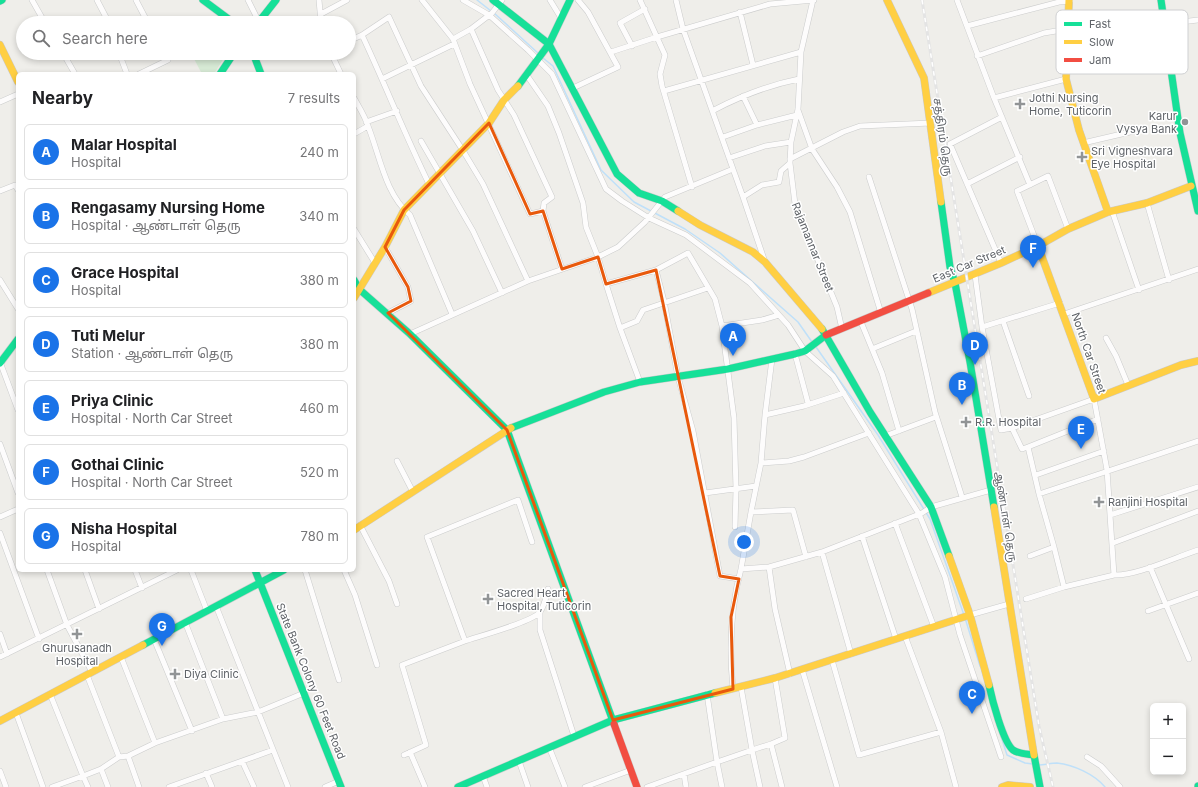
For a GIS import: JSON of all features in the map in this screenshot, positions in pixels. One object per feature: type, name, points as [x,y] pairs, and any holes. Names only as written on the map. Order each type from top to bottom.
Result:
[{"type":"street","points":[[32,0],[41,16]]},
{"type":"street","points":[[97,0],[105,16]]},
{"type":"street","points":[[136,0],[144,16]]},
{"type":"street","points":[[203,0],[225,16]]},
{"type":"street","points":[[248,0],[255,16]]},
{"type":"street","points":[[263,16],[276,0]]},
{"type":"street","points":[[319,0],[321,14],[347,0]]},
{"type":"street","points":[[422,0],[453,42],[470,84],[530,214],[542,211]]},
{"type":"street","points":[[463,0],[491,14],[545,66],[557,82],[589,155],[606,188],[622,201],[686,235],[750,283],[779,314],[807,350],[833,376],[921,513],[945,577],[964,617],[1001,757]]},
{"type":"street","points":[[550,0],[561,18]]},
{"type":"street","points":[[356,294],[385,247],[404,210],[489,123],[504,100],[548,45],[570,0]]},
{"type":"street","points":[[573,88],[618,67],[588,12],[578,0]]},
{"type":"street","points":[[640,0],[665,55],[660,74],[692,187]]},
{"type":"street","points":[[676,0],[683,29],[714,110],[765,262]]},
{"type":"street","points":[[610,52],[770,2],[813,0],[801,52],[798,108],[812,149],[837,187],[850,212],[881,313]]},
{"type":"street","name":"சத்திரம் தெரு","points":[[887,0],[924,78],[950,268],[955,283]]},
{"type":"street","points":[[957,0],[977,56],[1030,184]]},
{"type":"street","points":[[1161,0],[1162,10]]},
{"type":"street","points":[[967,26],[1059,2],[1070,1]]},
{"type":"street","points":[[382,79],[412,65],[453,42],[491,14],[498,3],[517,21],[548,45],[573,88],[618,174],[639,193],[700,225],[739,243],[765,262],[826,337],[870,412],[930,508],[964,617],[995,710],[1008,743],[1012,749],[1035,759]]},
{"type":"street","points":[[632,46],[620,23],[645,10]]},
{"type":"street","points":[[740,12],[753,65]]},
{"type":"street","points":[[356,37],[389,17],[421,86],[483,184],[528,281]]},
{"type":"street","points":[[1188,21],[1198,20]]},
{"type":"street","points":[[471,29],[498,90],[514,115],[552,197],[544,203],[542,211],[562,269]]},
{"type":"street","points":[[977,56],[1038,35],[1056,31]]},
{"type":"street","points":[[362,35],[397,111],[406,137],[429,184]]},
{"type":"street","points":[[1,50],[16,78]]},
{"type":"street","points":[[664,91],[801,52]]},
{"type":"street","points":[[67,60],[74,72]]},
{"type":"street","points":[[122,60],[126,72]]},
{"type":"street","points":[[143,72],[168,60]]},
{"type":"street","points":[[221,72],[229,60]]},
{"type":"street","points":[[256,60],[260,72]]},
{"type":"street","points":[[334,60],[340,72]]},
{"type":"street","points":[[526,74],[548,106],[559,133],[583,203],[586,227],[598,257],[620,328],[640,382]]},
{"type":"street","points":[[1066,74],[1066,79],[1083,143],[1139,290]]},
{"type":"street","points":[[1172,74],[1191,186],[1198,211]]},
{"type":"street","points":[[714,110],[743,96],[776,84],[799,79]]},
{"type":"street","points":[[994,98],[1066,79]]},
{"type":"street","points":[[0,102],[16,95]]},
{"type":"street","points":[[743,96],[757,125]]},
{"type":"street","points":[[356,102],[367,124],[388,182],[398,202],[410,215],[452,314]]},
{"type":"street","name":"Rajamannar Street","points":[[798,108],[791,142],[790,161],[795,204],[837,307],[842,329]]},
{"type":"street","points":[[356,132],[367,124],[397,111]]},
{"type":"street","points":[[723,137],[757,125],[796,115]]},
{"type":"street","points":[[1001,263],[950,144],[1002,116]]},
{"type":"street","points":[[743,197],[762,185],[779,182],[781,180],[781,171],[790,161],[843,132],[860,126],[931,123]]},
{"type":"street","points":[[1083,143],[1143,129]]},
{"type":"street","points":[[422,141],[439,175],[473,231],[502,292]]},
{"type":"street","points":[[729,158],[765,146],[791,142]]},
{"type":"street","points":[[967,184],[1020,157]]},
{"type":"street","points":[[410,334],[528,281],[598,257],[618,247],[670,194],[692,187],[733,169]]},
{"type":"street","points":[[1038,246],[1017,192],[1030,184],[1048,176],[1068,229]]},
{"type":"street","points":[[869,177],[900,266],[910,302],[936,417],[962,497]]},
{"type":"street","points":[[0,191],[15,185],[16,187]]},
{"type":"street","name":"East Car Street","points":[[357,528],[507,430],[604,392],[640,382],[728,369],[772,360],[807,350],[826,337],[842,329],[974,275],[1038,246],[1068,229],[1110,211],[1146,203],[1191,186]]},
{"type":"street","points":[[1146,203],[1169,280]]},
{"type":"street","points":[[356,232],[375,263]]},
{"type":"street","name":"North Car Street","points":[[1038,246],[1094,399],[1107,470],[1114,575]]},
{"type":"street","points":[[385,247],[408,287],[411,301],[388,313]]},
{"type":"street","points":[[606,284],[656,270],[688,253],[715,299],[722,326],[734,418],[736,489],[735,527]]},
{"type":"street","points":[[1064,314],[1198,269]]},
{"type":"street","points":[[656,270],[664,301],[678,377],[693,431],[720,576],[739,579]]},
{"type":"street","points":[[974,275],[1001,430],[1012,428],[1094,399],[1181,365],[1198,361]]},
{"type":"street","points":[[0,280],[16,306]]},
{"type":"street","name":"ஆண்டாள் தெரு","points":[[955,283],[970,362],[1040,787]]},
{"type":"street","points":[[356,284],[359,289],[388,313],[507,430],[637,787]]},
{"type":"street","points":[[620,328],[637,321],[643,310],[664,301],[708,288]]},
{"type":"street","points":[[982,327],[1060,303]]},
{"type":"street","points":[[722,326],[762,320],[779,314]]},
{"type":"street","points":[[1003,321],[1029,396]]},
{"type":"street","points":[[861,322],[882,373],[899,431]]},
{"type":"street","points":[[872,349],[916,331]]},
{"type":"street","points":[[1106,338],[1116,356],[1128,385]]},
{"type":"street","points":[[16,342],[0,362],[16,405]]},
{"type":"street","points":[[795,354],[808,403]]},
{"type":"street","points":[[733,689],[730,658],[731,617],[761,463],[765,414],[772,360]]},
{"type":"street","points":[[765,414],[844,393]]},
{"type":"street","points":[[885,436],[936,417]]},
{"type":"street","points":[[1012,428],[1022,449],[1098,418]]},
{"type":"street","points":[[761,463],[789,461],[804,457],[869,433]]},
{"type":"street","points":[[1039,494],[1107,470],[1198,441]]},
{"type":"street","points":[[0,444],[16,488]]},
{"type":"street","points":[[1028,447],[1064,587]]},
{"type":"street","points":[[1036,475],[1104,451]]},
{"type":"street","points":[[397,461],[412,492]]},
{"type":"street","points":[[705,493],[756,486]]},
{"type":"street","points":[[1110,515],[1198,488]]},
{"type":"street","points":[[741,569],[769,567],[822,552],[921,513],[930,508],[962,497],[991,490]]},
{"type":"street","points":[[465,641],[427,537],[518,500],[532,542]]},
{"type":"street","points":[[0,517],[16,510]]},
{"type":"street","points":[[751,512],[793,510],[806,557]]},
{"type":"street","points":[[1113,543],[1198,511]]},
{"type":"street","points":[[895,523],[934,627]]},
{"type":"street","points":[[357,528],[389,581],[397,604]]},
{"type":"street","points":[[0,533],[3,548],[39,639]]},
{"type":"street","points":[[862,536],[896,639]]},
{"type":"street","points":[[1030,556],[1054,547]]},
{"type":"street","points":[[1026,599],[1064,587],[1150,567],[1198,550]]},
{"type":"street","points":[[822,552],[850,654]]},
{"type":"street","points":[[769,567],[775,609],[790,674]]},
{"type":"street","points":[[1150,567],[1189,659]]},
{"type":"street","points":[[48,572],[67,625],[90,673],[119,757]]},
{"type":"street","points":[[86,572],[99,609]]},
{"type":"street","points":[[135,572],[142,588]]},
{"type":"street","points":[[0,657],[174,572]]},
{"type":"street","points":[[192,572],[207,611]]},
{"type":"street","name":"State Bank Colony 60 Feet Road","points":[[256,572],[340,784]]},
{"type":"street","points":[[0,721],[280,572]]},
{"type":"street","points":[[307,572],[339,680]]},
{"type":"street","points":[[345,572],[355,595],[377,665]]},
{"type":"street","points":[[548,589],[545,602],[540,613],[540,630],[574,736]]},
{"type":"street","points":[[1148,611],[1198,593]]},
{"type":"street","points":[[458,787],[466,785],[483,776],[613,720],[707,694],[733,689],[790,674],[964,617],[1009,604]]},
{"type":"street","points":[[216,606],[288,787]]},
{"type":"street","points":[[404,755],[426,745],[402,665],[465,641],[530,619],[540,613]]},
{"type":"street","points":[[186,622],[223,719]]},
{"type":"street","points":[[0,634],[7,654]]},
{"type":"street","points":[[905,636],[941,732],[956,787]]},
{"type":"street","points":[[154,639],[192,730]]},
{"type":"street","points":[[121,657],[154,743]]},
{"type":"street","points":[[832,660],[859,755],[941,732]]},
{"type":"street","points":[[802,670],[837,787]]},
{"type":"street","points":[[647,787],[785,738],[775,678]]},
{"type":"street","points":[[741,687],[760,787]]},
{"type":"street","points":[[52,787],[101,769],[119,757],[128,756],[154,743],[223,719],[258,712],[304,693]]},
{"type":"street","points":[[50,694],[88,787]]},
{"type":"street","points":[[707,694],[722,787]]},
{"type":"street","points":[[16,713],[43,787]]},
{"type":"street","points":[[771,744],[782,787]]},
{"type":"street","points":[[549,747],[565,787]]},
{"type":"street","points":[[172,786],[273,750]]},
{"type":"street","points":[[410,752],[426,787]]},
{"type":"street","points":[[128,756],[139,787]]},
{"type":"street","points":[[1087,757],[1102,766],[1120,787]]},
{"type":"street","points":[[242,761],[254,787]]},
{"type":"street","points":[[519,761],[528,787]]},
{"type":"street","points":[[101,769],[108,787]]},
{"type":"street","points":[[585,787],[595,785],[631,770]]},
{"type":"street","points":[[0,771],[6,787]]},
{"type":"street","points":[[206,774],[212,787]]},
{"type":"street","points":[[684,774],[686,787]]},
{"type":"street","points":[[483,776],[486,787]]},
{"type":"street","points":[[1197,787],[1198,780]]},
{"type":"street","points":[[325,787],[340,784]]},
{"type":"street","points":[[1002,787],[1008,785],[1030,787]]},
{"type":"highlighted area","points":[[489,123],[530,214],[543,211],[562,269],[598,257],[606,284],[656,270],[720,576],[739,579],[731,617],[733,689],[613,720],[507,430],[388,313],[411,301],[408,287],[385,247],[404,210]]},
{"type":"green space","points":[[195,60],[223,60],[215,72],[201,72]]},
{"type":"waterway","points":[[477,0],[491,11]]},
{"type":"waterway","points":[[494,13],[539,54]]},
{"type":"waterway","points":[[543,58],[553,66],[601,170],[634,202],[685,229],[720,253],[798,322],[812,342]]},
{"type":"waterway","points":[[816,347],[878,435],[930,519],[964,615]]},
{"type":"waterway","points":[[965,618],[980,666]]},
{"type":"waterway","points":[[1000,733],[1007,755],[1025,763],[1033,764]]},
{"type":"waterway","points":[[1038,765],[1057,763],[1070,766],[1089,774],[1105,787]]},
{"type":"railway","points":[[922,0],[1039,726],[1053,787]]},
{"type":"traffic: fast","points":[[203,0],[225,16]]},
{"type":"traffic: fast","points":[[263,16],[276,0]]},
{"type":"traffic: fast","points":[[493,0],[549,44],[617,174],[639,193],[662,201],[678,211]]},
{"type":"traffic: fast","points":[[518,86],[549,44],[570,0]]},
{"type":"traffic: fast","points":[[1161,0],[1162,10]]},
{"type":"traffic: fast","points":[[221,72],[229,60]]},
{"type":"traffic: fast","points":[[256,60],[260,72]]},
{"type":"traffic: fast","points":[[1172,74],[1180,133],[1198,211]]},
{"type":"traffic: fast","points":[[941,202],[950,267],[955,283],[970,362],[994,507]]},
{"type":"traffic: fast","points":[[356,284],[359,289],[410,334],[507,430],[614,724]]},
{"type":"traffic: fast","points":[[822,329],[870,412],[931,507],[949,556]]},
{"type":"traffic: fast","points":[[511,428],[604,392],[640,382],[728,369],[795,354],[805,351],[826,335]]},
{"type":"traffic: fast","points":[[0,363],[16,342]]},
{"type":"traffic: fast","points":[[256,572],[341,787]]},
{"type":"traffic: fast","points":[[143,645],[280,572]]},
{"type":"traffic: fast","points":[[989,685],[998,720],[1005,738],[1013,750],[1020,753],[1034,755],[1040,787]]},
{"type":"traffic: fast","points":[[458,787],[613,720],[715,693]]},
{"type":"traffic: slow","points":[[887,0],[924,78],[941,202]]},
{"type":"traffic: slow","points":[[1069,0],[1069,10]]},
{"type":"traffic: slow","points":[[0,45],[16,78]]},
{"type":"traffic: slow","points":[[1066,74],[1066,79],[1079,130],[1108,212]]},
{"type":"traffic: slow","points":[[356,295],[385,247],[404,210],[489,123],[504,100],[518,86]]},
{"type":"traffic: slow","points":[[928,293],[1001,263],[1038,246],[1068,229],[1108,212],[1147,203],[1191,186]]},
{"type":"traffic: slow","points":[[678,211],[700,225],[753,252],[765,262],[822,329]]},
{"type":"traffic: slow","points":[[1038,246],[1094,399],[1181,365],[1198,361]]},
{"type":"traffic: slow","points":[[356,529],[511,428]]},
{"type":"traffic: slow","points":[[994,507],[1034,755]]},
{"type":"traffic: slow","points":[[949,556],[970,615],[989,685]]},
{"type":"traffic: slow","points":[[715,693],[775,678],[970,615]]},
{"type":"traffic: slow","points":[[0,721],[143,645]]},
{"type":"traffic: slow","points":[[1002,787],[1008,785],[1030,787]]},
{"type":"traffic: jam","points":[[826,335],[928,293]]},
{"type":"traffic: jam","points":[[614,724],[637,787]]},
{"type":"place","name":"Jothi Nursing Home, Tuticorin","points":[[1020,104]]},
{"type":"place","name":"Karur Vysya Bank","points":[[1185,122]]},
{"type":"place","name":"Sri Vigneshvara Eye Hospital","points":[[1082,157]]},
{"type":"place","name":"Gothai Clinic","points":[[1033,268]]},
{"type":"place","name":"Malar Hospital","points":[[733,356]]},
{"type":"place","name":"Tuti Melur","points":[[975,365]]},
{"type":"place","name":"Rengasamy Nursing Home","points":[[962,405]]},
{"type":"place","name":"R.R. Hospital","points":[[966,422]]},
{"type":"place","name":"Priya Clinic","points":[[1081,449]]},
{"type":"place","name":"Ranjini Hospital","points":[[1099,502]]},
{"type":"place","name":"Sacred Heart Hospital, Tuticorin","points":[[488,599]]},
{"type":"place","name":"Ghurusanadh Hospital","points":[[77,634]]},
{"type":"place","name":"Nisha Hospital","points":[[162,646]]},
{"type":"place","name":"Diya Clinic","points":[[175,674]]},
{"type":"place","name":"Grace Hospital","points":[[972,714]]}]
